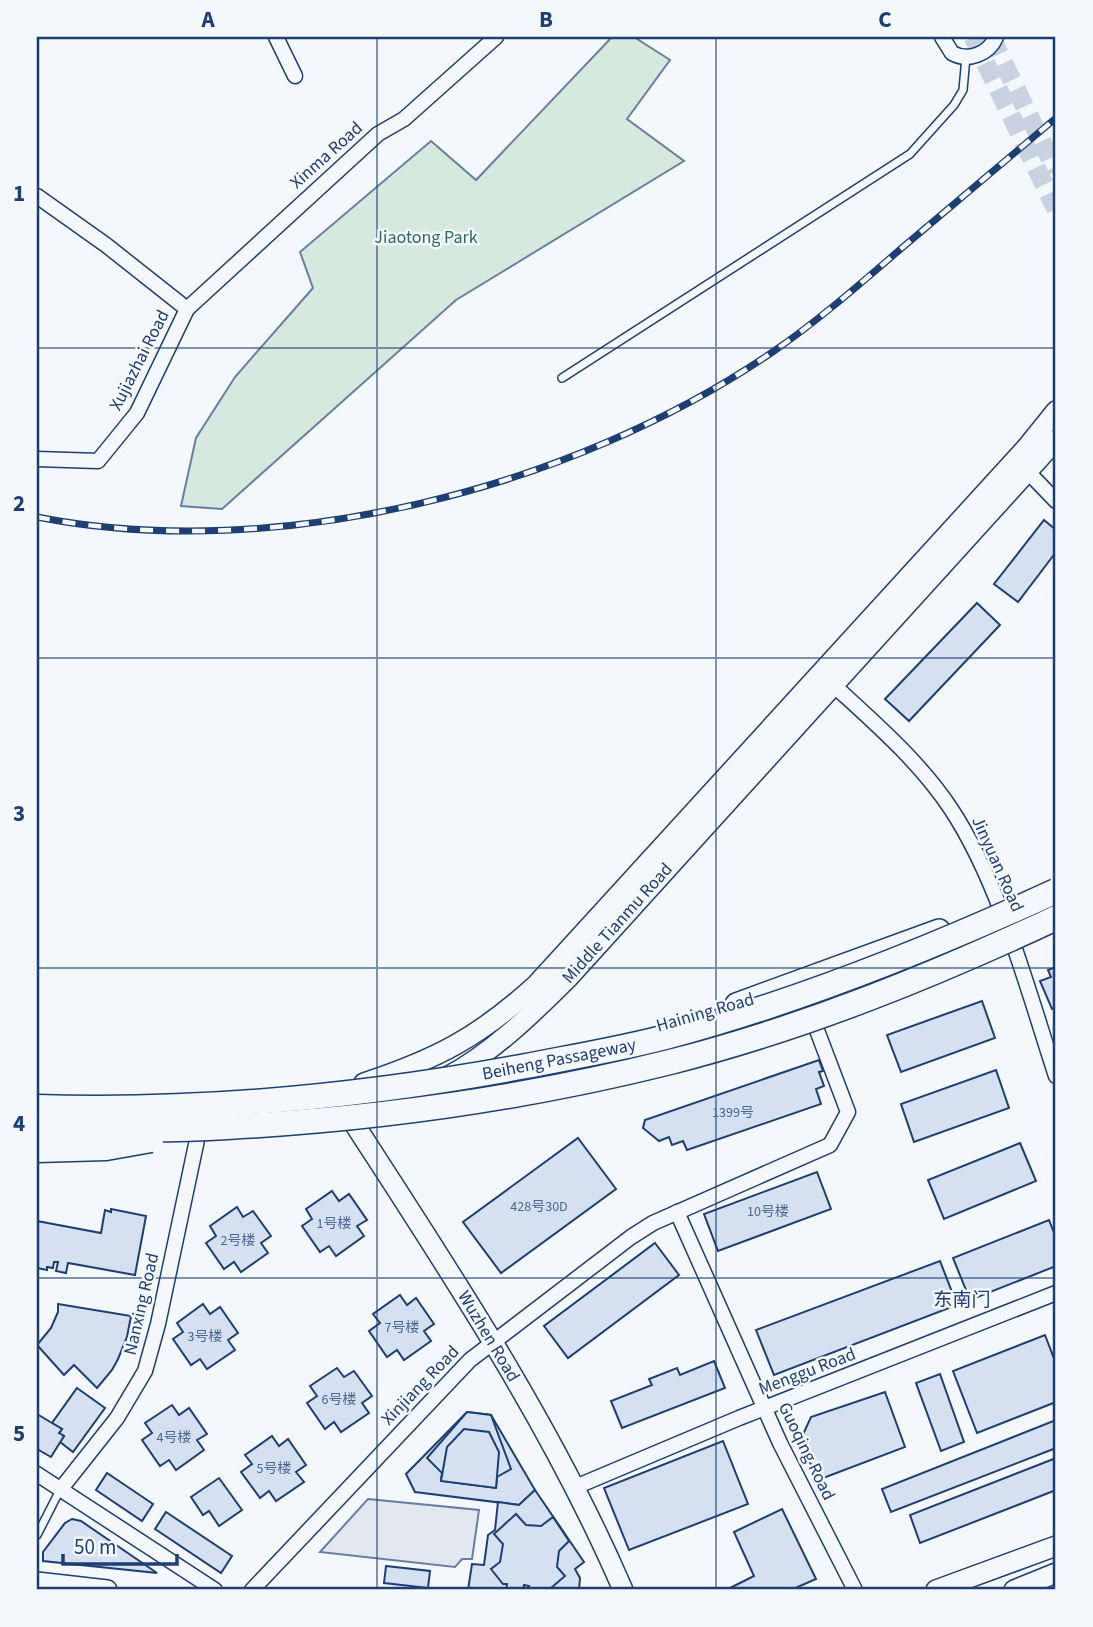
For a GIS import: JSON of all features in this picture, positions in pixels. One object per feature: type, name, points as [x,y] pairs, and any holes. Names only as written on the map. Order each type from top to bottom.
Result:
[{"type":"highway","name":"Beiheng Passageway","points":[[37,1107],[223,1115],[571,1057],[664,1037],[760,1009],[873,970],[974,929],[1056,891]]},
{"type":"highway","name":"Beiheng Passageway","points":[[37,1127],[223,1115],[399,1113],[576,1082],[671,1062],[768,1033],[882,993],[1056,921]]},
{"type":"highway","points":[[37,1092],[223,1115]]},
{"type":"highway","points":[[37,1150],[106,1148],[223,1115]]},
{"type":"main road","name":"Middle Tianmu Road","points":[[37,1134],[198,1135],[299,1132],[355,1125],[463,1067],[528,1017],[568,978],[1056,411]]},
{"type":"main road","name":"Middle Tianmu Road","points":[[37,1100],[110,1102],[338,1092],[411,1068],[481,1031],[517,1003],[555,967],[1056,440]]},
{"type":"main road","name":"Haining Road","points":[[338,1092],[558,1050],[694,1017],[757,998],[998,907],[1056,880]]},
{"type":"main road","points":[[355,1125],[467,1109],[723,1055],[815,1025],[984,961],[1056,921]]},
{"type":"main road","name":"Wuzhen Road","points":[[338,1092],[355,1125],[493,1341],[573,1488],[623,1590]]},
{"type":"main road","points":[[936,1590],[1056,1546]]},
{"type":"main road","points":[[1014,1590],[1056,1573]]},
{"type":"main road","points":[[37,1582],[107,1590]]},
{"type":"street","points":[[276,37],[295,76]]},
{"type":"street","name":"Xinma Road","points":[[187,309],[378,134],[404,120],[496,37]]},
{"type":"street","points":[[942,37],[952,52],[966,57],[984,51],[993,44],[996,37]]},
{"type":"street","name":"Xujiazhai Road","points":[[37,196],[106,244],[187,309],[137,413],[99,461],[37,459]]},
{"type":"street","points":[[1028,472],[1056,501]]},
{"type":"street","name":"Jinyuan Road","points":[[827,679],[897,745],[940,793],[963,828],[998,907],[1053,1056],[1056,1076]]},
{"type":"street","name":"Xinjiang Road","points":[[252,1590],[470,1360],[493,1341],[631,1237],[677,1212],[830,1145],[848,1112],[815,1025]]},
{"type":"street","name":"Nanxing Road","points":[[61,1490],[117,1418],[145,1371],[158,1324],[198,1135]]},
{"type":"street","name":"Guoqing Road","points":[[677,1212],[765,1409],[855,1590]]},
{"type":"street","name":"Menggu Road","points":[[573,1488],[1056,1293]]},
{"type":"street","points":[[37,1474],[215,1590]]},
{"type":"lane","points":[[562,378],[910,153],[954,106],[963,90],[966,57]]},
{"type":"lane","name":"Nanxing Road","points":[[37,1535],[61,1490]]},
{"type":"green space","name":"Jiaotong Park","points":[[612,37],[634,37],[670,60],[627,119],[684,161],[456,300],[222,509],[181,506],[196,438],[235,377],[313,288],[300,252],[431,141],[476,180]]},
{"type":"shaded area","points":[[368,1499],[479,1510],[472,1559],[462,1559],[455,1567],[320,1552]]},
{"type":"building","points":[[1044,520],[1056,530],[1056,552],[1018,602],[994,584]]},
{"type":"building","points":[[977,603],[1000,625],[909,721],[885,699]]},
{"type":"building","points":[[1056,967],[1056,1007],[1052,1009],[1040,981],[1051,977],[1048,970]]},
{"type":"building","points":[[982,1001],[995,1038],[901,1072],[887,1035]]},
{"type":"building","points":[[819,1060],[823,1071],[819,1072],[824,1086],[816,1089],[821,1104],[687,1150],[683,1141],[672,1145],[669,1137],[659,1141],[643,1128],[645,1120]]},
{"type":"building","points":[[996,1070],[1009,1108],[914,1142],[901,1104]]},
{"type":"building","points":[[578,1138],[616,1189],[501,1273],[463,1222]]},
{"type":"building","points":[[1020,1143],[1036,1181],[944,1219],[928,1180]]},
{"type":"building","points":[[817,1172],[831,1209],[718,1251],[704,1214]]},
{"type":"building","points":[[332,1191],[339,1201],[349,1194],[367,1220],[357,1226],[364,1236],[336,1256],[329,1246],[320,1252],[302,1226],[312,1219],[306,1209]]},
{"type":"building","points":[[237,1207],[243,1217],[253,1211],[271,1236],[261,1243],[268,1253],[241,1272],[234,1262],[224,1269],[206,1243],[216,1236],[210,1226]]},
{"type":"building","points":[[111,1209],[146,1216],[135,1275],[68,1263],[66,1273],[56,1271],[58,1262],[54,1262],[53,1268],[47,1267],[47,1270],[37,1268],[37,1221],[101,1233],[105,1210],[111,1212]]},
{"type":"building","points":[[1049,1220],[1056,1238],[1056,1266],[970,1300],[953,1258]]},
{"type":"building","points":[[655,1243],[679,1275],[568,1358],[544,1326]]},
{"type":"building","points":[[940,1261],[957,1305],[774,1375],[756,1330]]},
{"type":"building","points":[[400,1295],[407,1305],[416,1298],[434,1324],[424,1331],[431,1341],[404,1360],[397,1350],[387,1357],[369,1331],[380,1323],[373,1314]]},
{"type":"building","points":[[58,1304],[131,1316],[127,1337],[118,1359],[97,1388],[74,1365],[64,1375],[37,1345],[51,1328],[58,1312]]},
{"type":"building","points":[[203,1304],[210,1314],[220,1307],[238,1333],[228,1340],[235,1350],[207,1369],[200,1359],[191,1365],[173,1339],[183,1332],[177,1323]]},
{"type":"building","points":[[1045,1335],[1056,1364],[1056,1402],[977,1433],[953,1371]]},
{"type":"building","points":[[714,1361],[725,1388],[622,1428],[611,1401],[652,1385],[649,1379],[677,1368],[680,1375]]},
{"type":"building","points":[[337,1368],[344,1377],[354,1371],[372,1396],[362,1403],[369,1413],[341,1432],[334,1422],[325,1429],[307,1403],[317,1396],[310,1386]]},
{"type":"building","points":[[940,1374],[964,1442],[941,1451],[916,1383]]},
{"type":"building","points":[[77,1388],[105,1408],[73,1452],[60,1442],[64,1436],[59,1433],[62,1429],[52,1423]]},
{"type":"building","points":[[885,1392],[905,1447],[818,1480],[800,1441],[811,1417]]},
{"type":"building","points":[[172,1405],[179,1415],[189,1408],[207,1434],[197,1440],[204,1450],[176,1470],[169,1460],[160,1466],[142,1440],[152,1433],[145,1423]]},
{"type":"building","points":[[467,1412],[491,1415],[535,1490],[519,1505],[415,1492],[406,1474]]},
{"type":"building","points":[[467,1412],[491,1415],[511,1469],[497,1477],[496,1488],[441,1481],[442,1473],[427,1458]]},
{"type":"building","points":[[37,1414],[62,1429],[59,1433],[64,1436],[51,1457],[37,1449]]},
{"type":"building","points":[[1056,1420],[1056,1448],[891,1512],[882,1489]]},
{"type":"building","points":[[464,1429],[489,1432],[499,1452],[496,1488],[441,1481],[447,1447]]},
{"type":"building","points":[[272,1436],[279,1446],[288,1439],[306,1465],[296,1472],[304,1482],[276,1501],[269,1491],[260,1498],[241,1472],[252,1464],[245,1455]]},
{"type":"building","points":[[723,1441],[748,1504],[629,1550],[604,1488]]},
{"type":"building","points":[[1056,1458],[1056,1490],[920,1543],[910,1515]]},
{"type":"building","points":[[107,1473],[153,1504],[142,1521],[96,1490]]},
{"type":"building","points":[[219,1478],[242,1510],[219,1526],[209,1511],[203,1515],[191,1497]]},
{"type":"building","points":[[535,1490],[584,1562],[575,1569],[580,1578],[579,1590],[468,1590],[472,1564],[484,1565],[488,1535],[495,1530],[498,1502],[519,1505]]},
{"type":"building","points":[[782,1509],[816,1579],[791,1590],[726,1590],[754,1576],[734,1532]]},
{"type":"building","points":[[166,1512],[232,1556],[221,1573],[155,1529]]},
{"type":"building","points":[[516,1514],[526,1525],[541,1526],[553,1517],[569,1541],[559,1551],[557,1567],[565,1576],[551,1588],[528,1590],[529,1586],[524,1585],[523,1590],[506,1590],[507,1584],[503,1584],[491,1569],[500,1562],[503,1544],[494,1534]]},
{"type":"building","points":[[72,1519],[81,1521],[157,1573],[43,1561],[43,1552],[65,1523]]},
{"type":"building","points":[[386,1566],[430,1571],[428,1588],[384,1583]]},
{"type":"tunnel","points":[[973,37],[1056,209]]},
{"type":"tunnel","points":[[991,37],[1056,171]]},
{"type":"railway","points":[[37,517],[129,529],[225,530],[323,522],[420,503],[516,477],[608,442],[694,400],[791,339],[840,301],[1056,118]]},
{"type":"district","name":"东南门","points":[[962,1299]]}]
